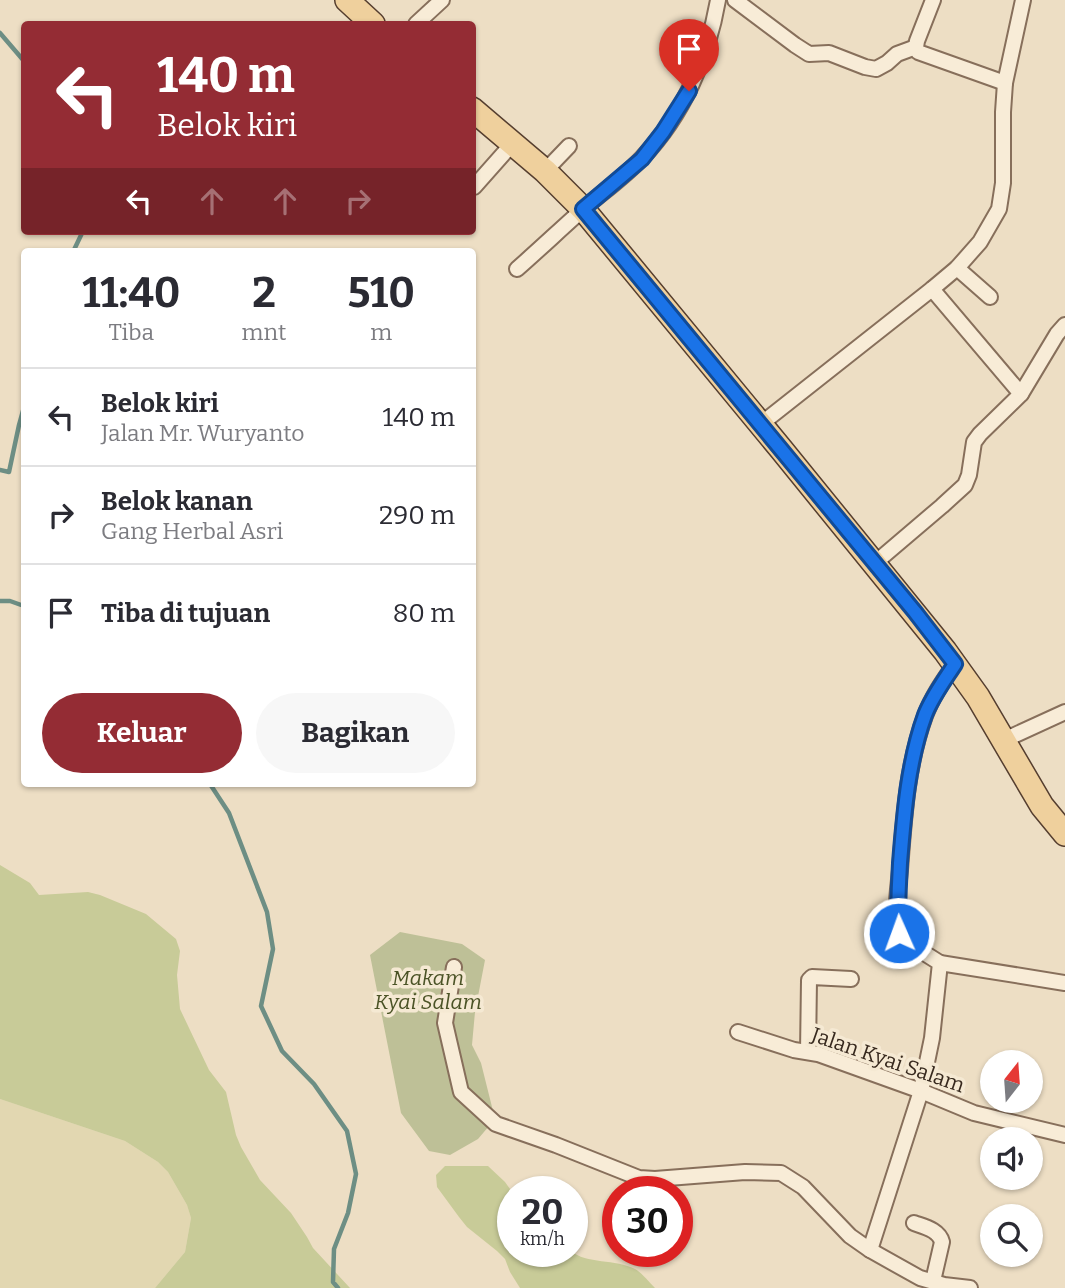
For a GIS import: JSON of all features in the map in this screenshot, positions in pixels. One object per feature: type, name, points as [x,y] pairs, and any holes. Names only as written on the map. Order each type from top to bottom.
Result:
[{"type":"main road","points":[[353,2],[370,21]]},
{"type":"main road","points":[[476,112],[545,171],[583,209],[761,424],[955,664],[978,697],[1042,806],[1065,834]]},
{"type":"street","points":[[419,21],[442,0]]},
{"type":"street","points":[[517,269],[642,159],[663,132],[689,91],[700,67],[718,0]]},
{"type":"street","points":[[735,0],[809,54],[829,52],[876,69],[897,54],[916,47]]},
{"type":"street","points":[[933,0],[916,47],[918,52],[1005,83]]},
{"type":"street","points":[[761,424],[932,289],[957,268],[980,242],[999,209],[1003,183],[1005,83],[1023,0]]},
{"type":"street","points":[[476,185],[513,143]]},
{"type":"street","points":[[545,171],[569,146]]},
{"type":"street","points":[[957,268],[990,297]]},
{"type":"street","points":[[932,289],[1021,394]]},
{"type":"street","points":[[874,563],[965,485],[974,442],[1021,394],[1062,334]]},
{"type":"street","points":[[955,664],[939,687],[925,715],[912,763],[897,907],[899,933],[902,939],[940,963],[1065,983]]},
{"type":"street","points":[[1004,740],[1065,712]]},
{"type":"street","points":[[870,1250],[921,1091],[932,1038],[940,963]]},
{"type":"street","points":[[454,967],[444,1023],[461,1092],[496,1124],[639,1178],[746,1172],[780,1173],[803,1187],[850,1236],[870,1250],[920,1278],[970,1288]]},
{"type":"street","points":[[808,1052],[809,980],[812,977],[851,979]]},
{"type":"street","name":"Jalan Kyai Salam","points":[[738,1032],[794,1050],[818,1054],[974,1113],[1065,1135]]},
{"type":"street","points":[[914,1223],[942,1238],[933,1281]]},
{"type":"shaded area","points":[[0,1099],[125,1141],[158,1162],[168,1172],[187,1205],[191,1218],[185,1252],[155,1288],[0,1288]]},
{"type":"green space","points":[[0,865],[30,883],[39,895],[88,892],[100,895],[146,914],[176,939],[180,951],[177,975],[180,1009],[209,1070],[226,1092],[241,1147],[260,1180],[291,1213],[313,1248],[350,1288],[155,1288],[185,1252],[191,1218],[187,1205],[168,1172],[158,1162],[125,1141],[0,1099]]},
{"type":"green space","name":"Makam Kyai Salam","points":[[400,932],[462,944],[485,960],[472,1045],[481,1063],[495,1119],[478,1139],[450,1155],[429,1151],[401,1113],[370,955]]},
{"type":"green space","points":[[445,1166],[488,1166],[499,1176],[497,1251],[467,1227],[437,1187],[436,1175]]},
{"type":"green space","points":[[588,1259],[602,1261],[602,1267],[635,1269],[655,1288],[520,1288],[508,1267],[588,1267]]},
{"type":"waterway","points":[[0,33],[21,58]]},
{"type":"waterway","points":[[75,248],[81,235]]},
{"type":"waterway","points":[[0,470],[9,472],[21,418]]},
{"type":"waterway","points":[[0,601],[21,605]]},
{"type":"waterway","points":[[212,787],[229,813],[267,912],[273,949],[261,1006],[282,1051],[314,1084],[347,1131],[356,1174],[348,1213],[334,1249],[333,1282],[338,1288]]},
{"type":"route","points":[[689,91],[642,159],[583,209],[955,664],[939,687],[925,715],[912,763],[897,907],[899,933]]}]
